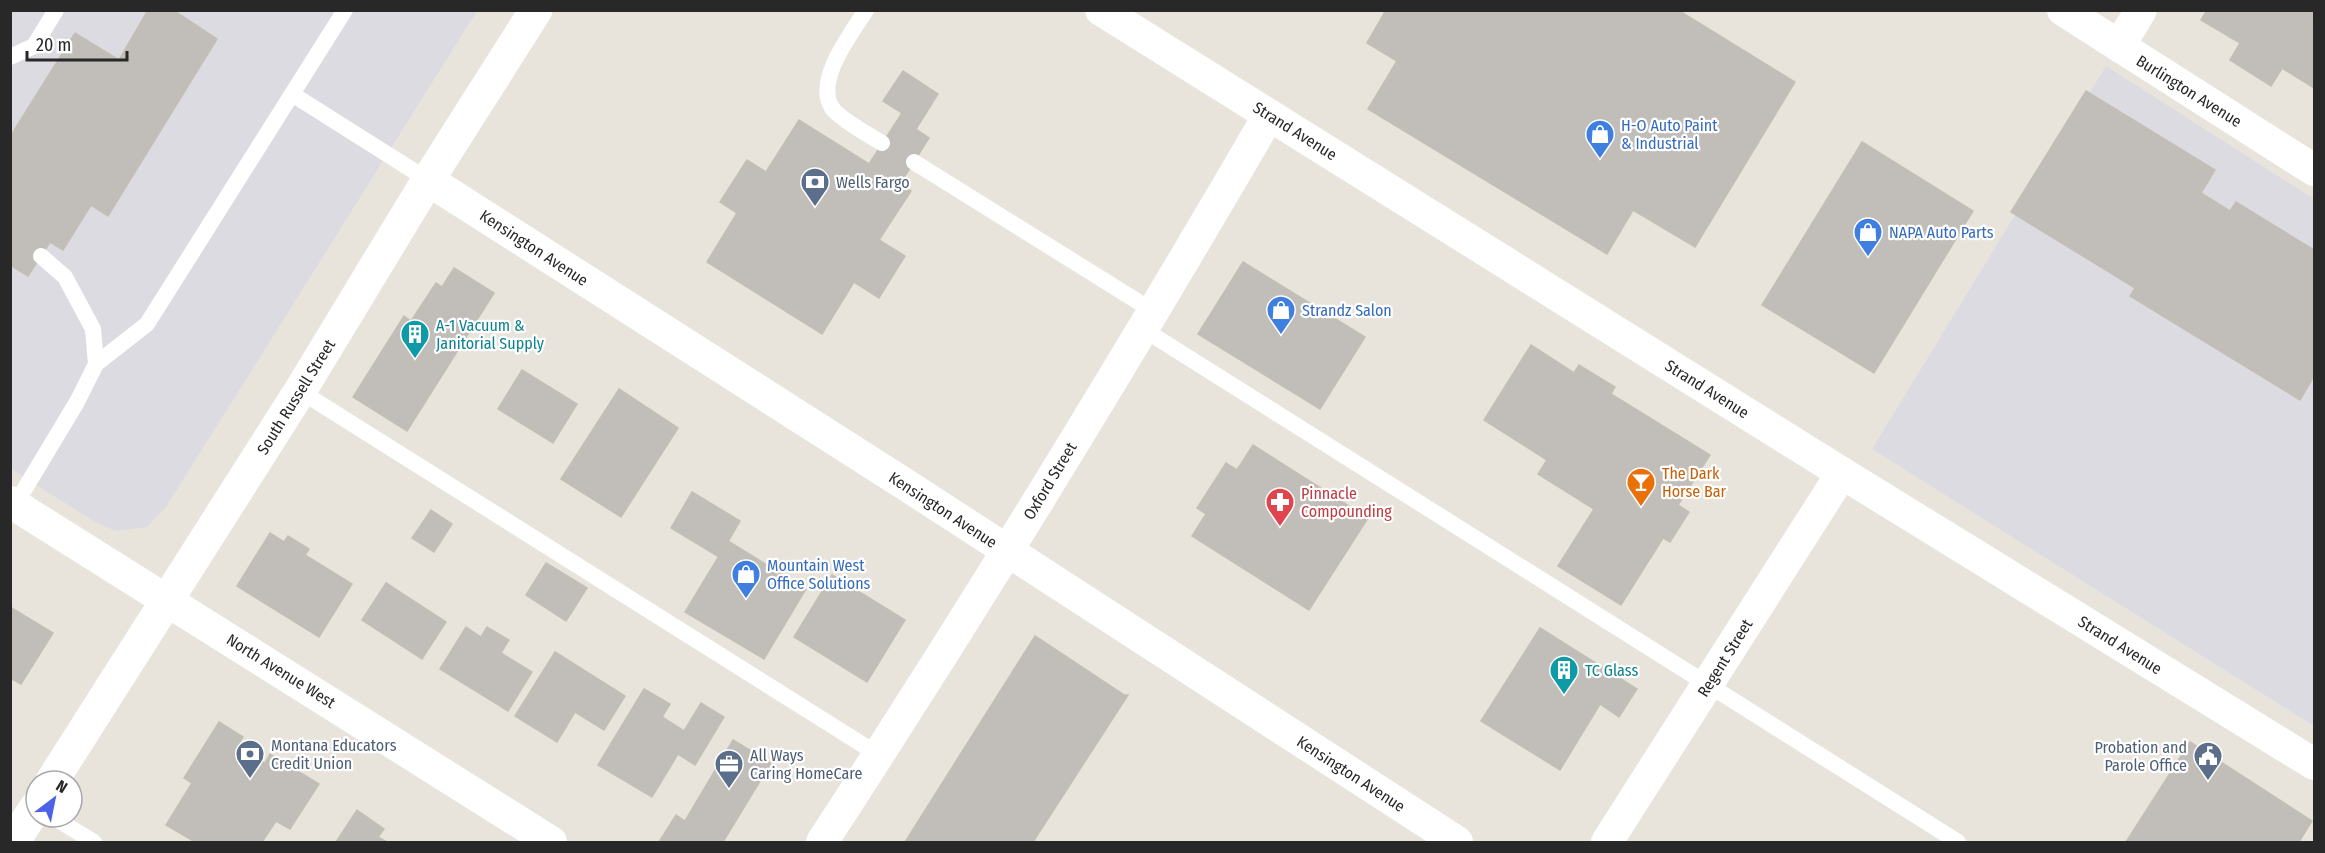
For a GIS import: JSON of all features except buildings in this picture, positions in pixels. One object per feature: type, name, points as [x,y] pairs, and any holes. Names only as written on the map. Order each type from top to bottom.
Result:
[{"type":"main road","name":"South Russell Street","points":[[60,769],[300,391],[428,180],[536,10]]},
{"type":"street","name":"Strand Avenue","points":[[1101,10],[2314,764]]},
{"type":"street","name":"Burlington Avenue","points":[[2063,10],[2314,170]]},
{"type":"street","points":[[2119,46],[2141,10]]},
{"type":"street","name":"Oxford Street","points":[[822,843],[1007,551],[1148,320],[1269,115]]},
{"type":"street","name":"Kensington Avenue","points":[[428,180],[1457,843]]},
{"type":"street","name":"Regent Street","points":[[1607,843],[1842,472]]},
{"type":"street","name":"North Avenue West","points":[[13,503],[551,843]]},
{"type":"lane","points":[[10,57],[34,46],[56,10]]},
{"type":"lane","points":[[13,503],[77,402],[96,364],[147,324],[345,10]]},
{"type":"lane","points":[[866,10],[832,66],[828,94],[832,108],[882,143]]},
{"type":"lane","points":[[292,94],[428,180]]},
{"type":"lane","points":[[914,162],[1148,320],[1708,686],[1958,843]]},
{"type":"lane","points":[[41,256],[65,277],[93,329],[96,364]]},
{"type":"lane","points":[[300,391],[879,755]]},
{"type":"lane","points":[[49,829],[93,843]]},
{"type":"shaded area","points":[[10,11],[477,11],[166,507],[147,527],[116,531],[97,523],[11,469]]},
{"type":"shaded area","points":[[2106,66],[2314,199],[2314,726],[1872,449]]},
{"type":"place","name":"H-O Auto Paint & Industrial","points":[[1600,160]]},
{"type":"place","name":"Wells Fargo","points":[[815,208]]},
{"type":"place","name":"NAPA Auto Parts","points":[[1868,258]]},
{"type":"place","name":"Strandz Salon","points":[[1281,336]]},
{"type":"place","name":"A-1 Vacuum & Janitorial Supply","points":[[415,360]]},
{"type":"place","name":"The Dark Horse Bar","points":[[1641,508]]},
{"type":"place","name":"Pinnacle Compounding","points":[[1280,528]]},
{"type":"place","name":"Mountain West Office Solutions","points":[[746,600]]},
{"type":"place","name":"TC Glass","points":[[1564,696]]},
{"type":"place","name":"Montana Educators Credit Union","points":[[250,780]]},
{"type":"place","name":"Probation and Parole Office","points":[[2208,782]]},
{"type":"place","name":"All Ways Caring HomeCare","points":[[729,790]]}]
